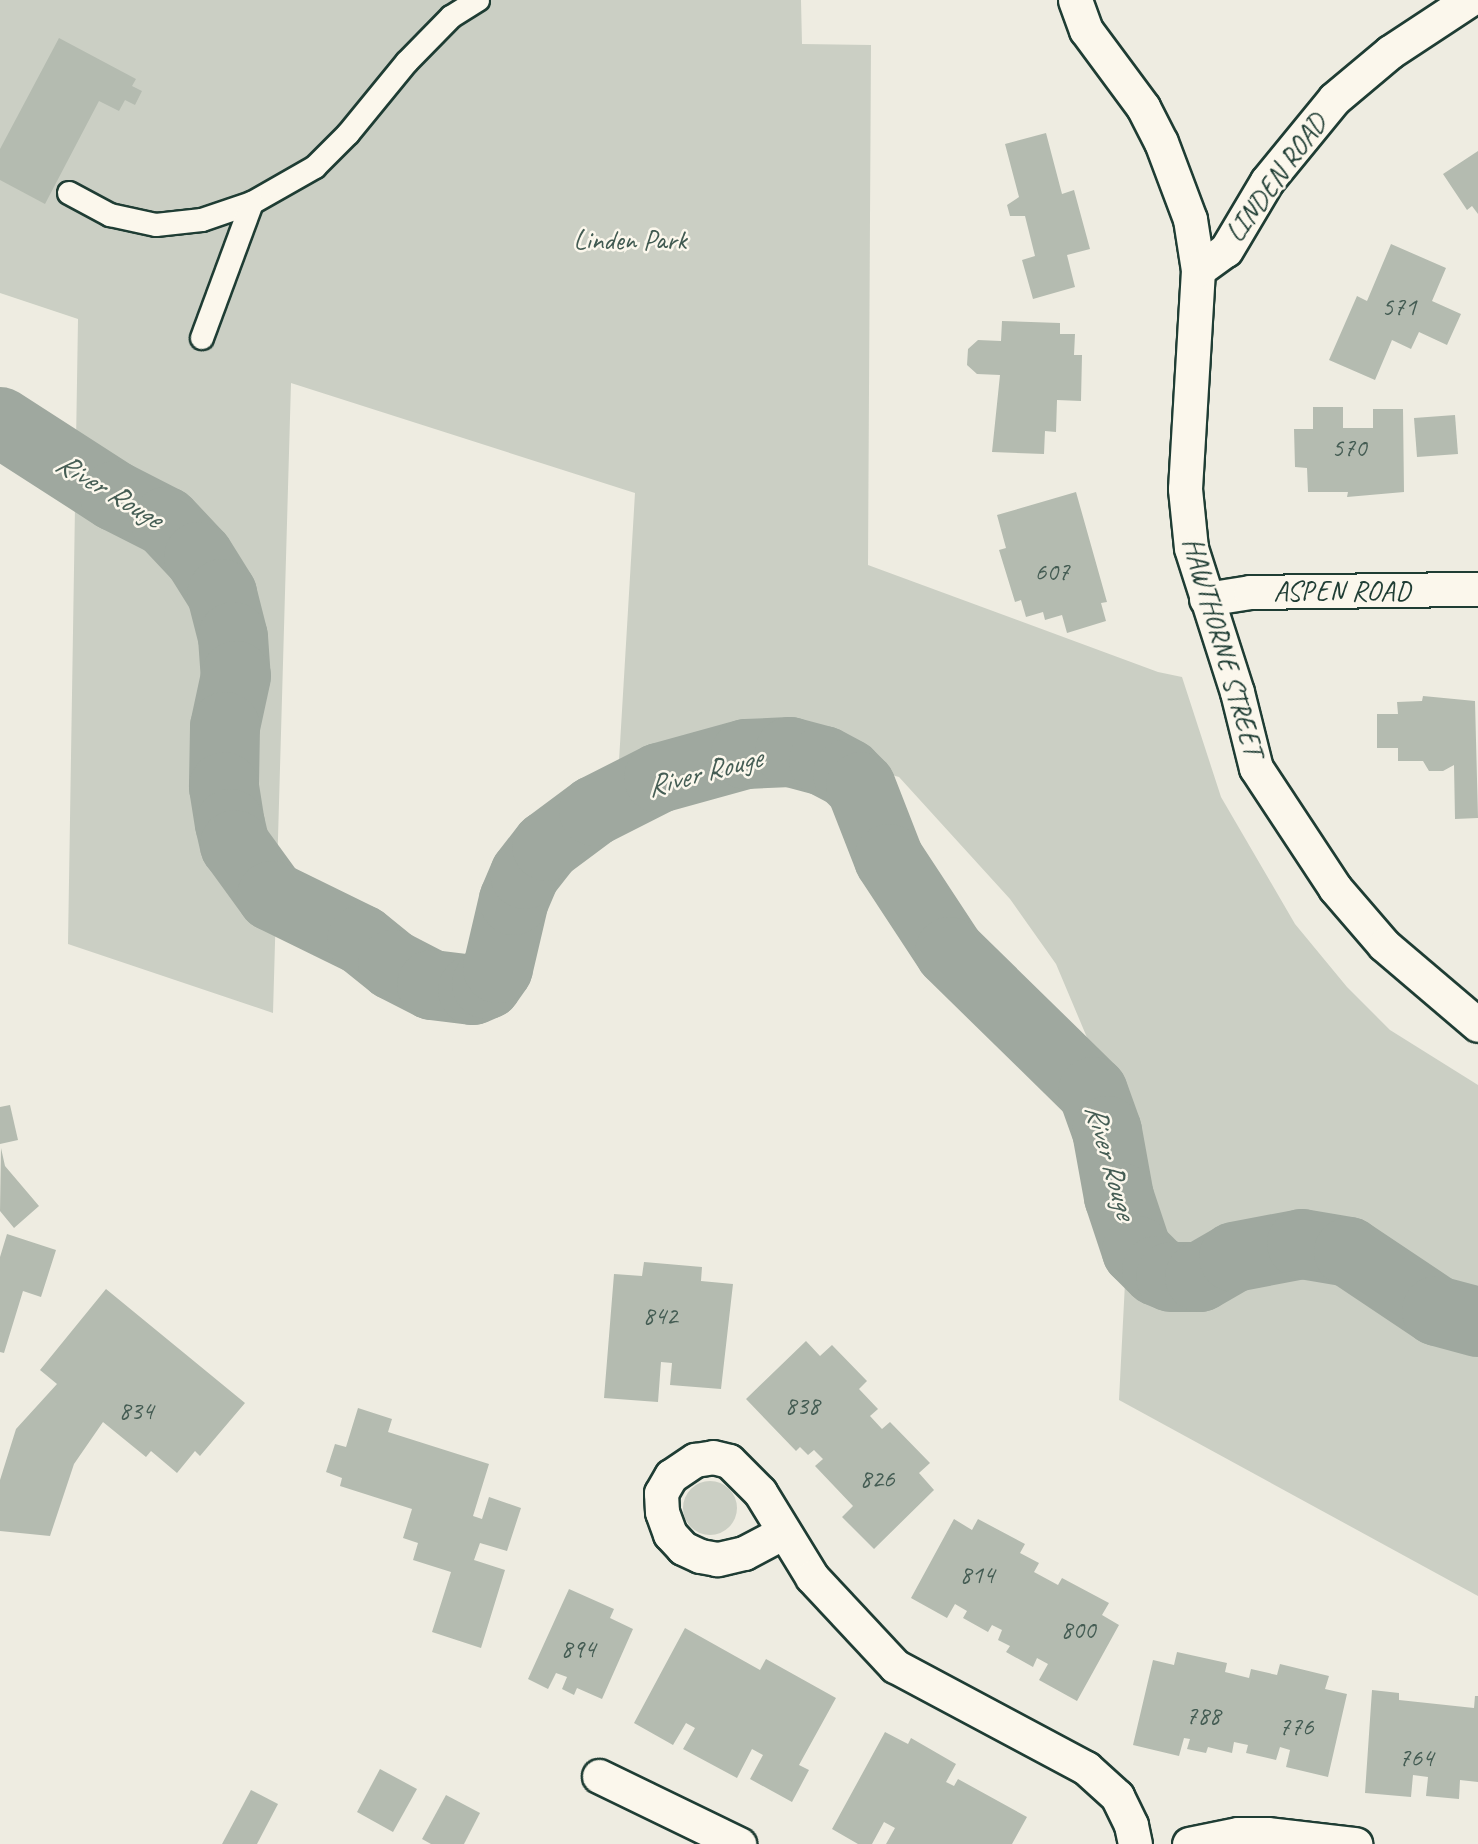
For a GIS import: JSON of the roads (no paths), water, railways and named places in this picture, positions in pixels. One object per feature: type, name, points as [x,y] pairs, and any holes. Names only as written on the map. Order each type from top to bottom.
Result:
[{"type":"street","name":"HAWTHORNE STREET","points":[[1075,0],[1086,30],[1143,107],[1161,142],[1190,219],[1198,270],[1185,489],[1191,548],[1237,692],[1256,768],[1302,842],[1335,888],[1384,945],[1478,1025]]},
{"type":"street","name":"LINDEN ROAD","points":[[1198,270],[1226,250],[1267,182],[1334,99],[1390,52],[1469,0]]},
{"type":"street","name":"ASPEN ROAD","points":[[1206,599],[1250,592],[1478,590]]},
{"type":"street","points":[[782,1533],[812,1577],[895,1666],[1086,1768],[1117,1796],[1131,1825],[1135,1844]]},
{"type":"street","points":[[599,1776],[739,1844]]},
{"type":"street","points":[[1189,1844],[1238,1834],[1267,1834],[1355,1844]]},
{"type":"lane","points":[[69,193],[110,215],[156,225],[202,220],[252,203],[315,167],[348,134],[414,54],[451,17],[478,0]]},
{"type":"lane","points":[[202,338],[252,203]]},
{"type":"waterway","name":"River Rouge","points":[[0,422],[115,496],[166,522],[199,557],[222,594],[233,637],[236,676],[225,727],[224,787],[230,824],[235,845],[272,896],[362,940],[393,965],[432,985],[473,990],[487,984],[498,968],[514,900],[525,874],[547,846],[594,811],[659,778],[746,754],[790,752],[824,761],[848,774],[861,787],[889,859],[950,952],[1093,1092],[1107,1131],[1119,1197],[1137,1251],[1157,1271],[1171,1277],[1200,1277],[1234,1257],[1302,1244],[1349,1252],[1437,1311],[1478,1322]]},
{"type":"park label","name":"Linden Park","points":[[630,240]]}]
